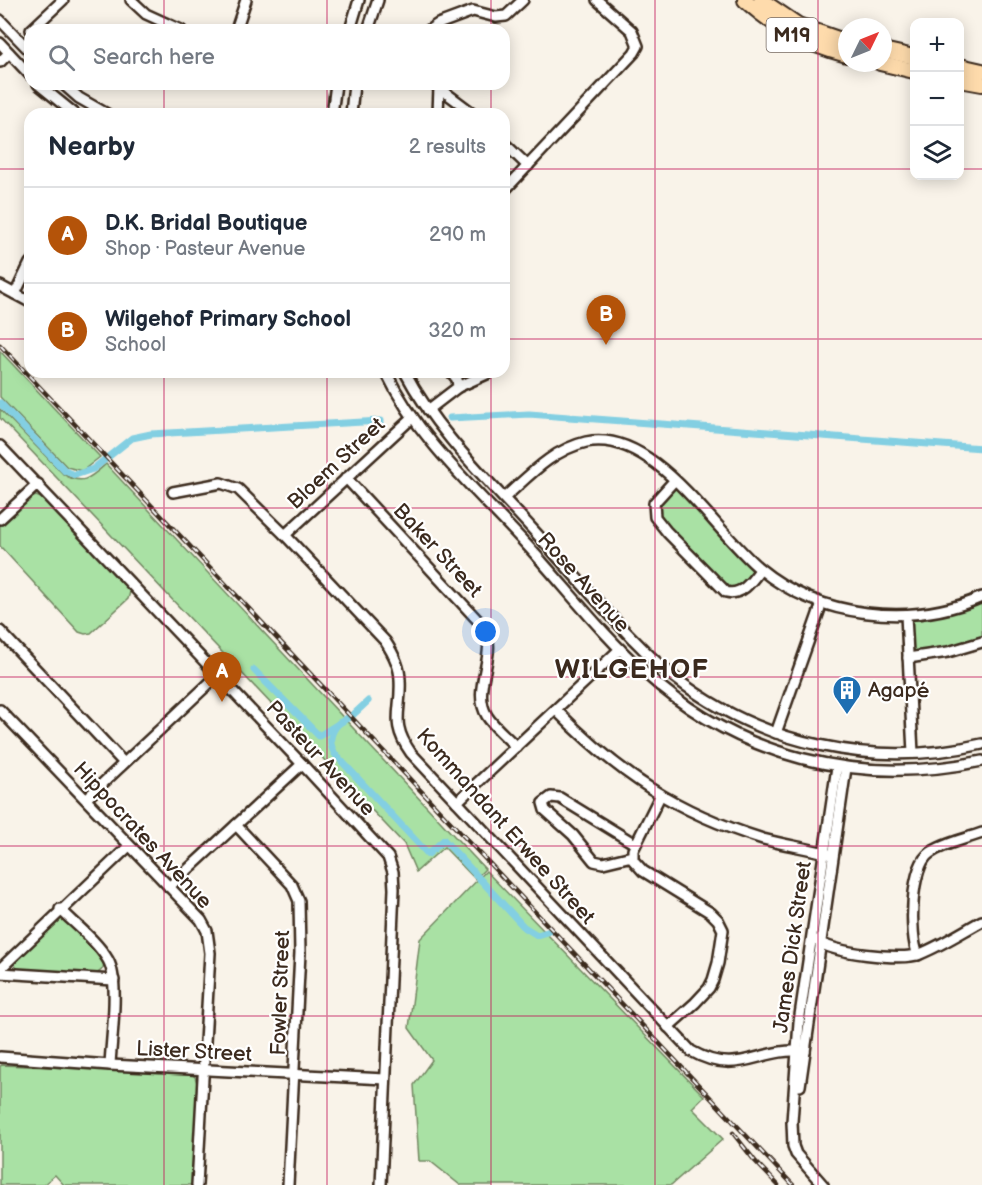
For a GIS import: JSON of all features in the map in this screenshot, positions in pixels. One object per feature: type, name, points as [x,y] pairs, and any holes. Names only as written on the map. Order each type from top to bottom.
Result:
[{"type":"highway","name":"M19","points":[[745,0],[838,45]]},
{"type":"highway","points":[[892,54],[910,63]]},
{"type":"highway","points":[[892,64],[910,65]]},
{"type":"highway","points":[[964,67],[982,71]]},
{"type":"highway","points":[[964,81],[982,84]]},
{"type":"street","points":[[38,24],[63,0]]},
{"type":"street","points":[[131,0],[146,14],[168,24]]},
{"type":"street","points":[[239,24],[246,0]]},
{"type":"street","points":[[352,24],[359,0]]},
{"type":"street","points":[[370,24],[378,0]]},
{"type":"street","points":[[438,24],[473,11],[496,17],[506,16],[523,0]]},
{"type":"street","points":[[510,185],[634,53],[638,46],[632,31],[597,0]]},
{"type":"street","points":[[0,20],[24,45]]},
{"type":"street","points":[[0,62],[17,38],[24,34]]},
{"type":"street","points":[[7,51],[24,50]]},
{"type":"street","points":[[7,51],[24,69]]},
{"type":"street","points":[[45,90],[68,108]]},
{"type":"street","points":[[70,90],[96,108]]},
{"type":"street","points":[[332,108],[335,90]]},
{"type":"street","points":[[352,108],[353,90]]},
{"type":"street","points":[[436,90],[438,108]]},
{"type":"street","points":[[441,90],[466,108]]},
{"type":"street","points":[[327,108],[333,97]]},
{"type":"street","points":[[510,149],[528,166]]},
{"type":"street","points":[[15,294],[24,275]]},
{"type":"street","points":[[0,286],[24,299]]},
{"type":"street","name":"Rose Avenue","points":[[389,378],[412,418],[448,462],[501,516],[630,660],[686,705],[718,725],[760,745],[825,765],[857,770],[903,771],[982,761]]},
{"type":"street","name":"Rose Avenue","points":[[409,378],[430,412],[459,448],[625,631],[674,677],[701,697],[750,724],[827,748],[908,754],[982,744]]},
{"type":"street","points":[[456,378],[458,387]]},
{"type":"street","points":[[412,418],[430,412],[458,387],[478,378]]},
{"type":"street","points":[[412,418],[422,400]]},
{"type":"street","name":"Bloem Street","points":[[285,535],[412,418]]},
{"type":"street","points":[[504,498],[553,456],[587,442],[612,443],[634,449],[658,465],[760,570],[822,603],[862,613],[906,615],[958,606],[982,597]]},
{"type":"street","name":"Pasteur Avenue","points":[[0,446],[383,850],[392,866],[394,889],[381,1185]]},
{"type":"street","name":"Baker Street","points":[[346,478],[484,627],[488,634],[489,645],[481,696],[482,705],[488,718],[516,747]]},
{"type":"street","points":[[674,481],[657,498],[653,508],[655,517],[667,532],[726,592],[737,592],[745,588],[760,570]]},
{"type":"street","points":[[0,519],[38,484]]},
{"type":"street","name":"Kommandant Erwee Street","points":[[173,492],[212,484],[232,485],[285,535],[385,641],[396,660],[400,681],[397,710],[400,736],[411,753],[691,1051],[726,1063],[742,1063],[778,1053],[801,1051]]},
{"type":"street","points":[[484,500],[496,489]]},
{"type":"street","points":[[24,495],[35,492],[48,495]]},
{"type":"street","points":[[501,516],[512,506]]},
{"type":"street","points":[[781,753],[780,734],[822,603]]},
{"type":"street","points":[[903,771],[908,754],[906,615]]},
{"type":"street","points":[[0,631],[124,763]]},
{"type":"street","points":[[457,802],[556,710],[617,646],[625,631]]},
{"type":"street","points":[[908,658],[948,652],[982,642]]},
{"type":"street","points":[[630,660],[642,648]]},
{"type":"street","points":[[86,799],[217,676]]},
{"type":"street","points":[[556,710],[598,751],[660,796],[741,832],[788,846],[828,854]]},
{"type":"street","name":"Hippocrates Avenue","points":[[1,713],[201,920],[207,931],[210,940],[197,1185]]},
{"type":"street","points":[[760,745],[765,729]]},
{"type":"street","points":[[825,765],[827,748]]},
{"type":"street","points":[[857,770],[858,752]]},
{"type":"street","points":[[924,770],[925,753]]},
{"type":"street","points":[[169,887],[302,764]]},
{"type":"street","name":"James Dick Street","points":[[823,1185],[796,1154],[793,1146],[792,1122],[841,767]]},
{"type":"street","points":[[660,796],[635,844],[632,856],[635,864],[711,913],[723,930],[718,963],[709,988],[668,1027]]},
{"type":"street","points":[[632,856],[603,863],[594,861],[573,835],[545,810],[543,803],[551,797],[560,798],[635,844]]},
{"type":"street","name":"Fowler Street","points":[[236,825],[291,885],[299,901],[301,924],[288,1185]]},
{"type":"street","points":[[918,955],[912,924],[920,865],[931,852],[982,833]]},
{"type":"street","points":[[0,971],[60,909],[129,846]]},
{"type":"street","points":[[60,909],[105,955],[111,966],[114,980],[110,1065]]},
{"type":"street","points":[[816,940],[861,953],[918,955],[982,921]]},
{"type":"street","points":[[0,971],[114,980]]},
{"type":"street","name":"Lister Street","points":[[0,1057],[385,1079]]},
{"type":"green space","points":[[0,351],[100,457],[82,471],[67,467],[0,397]]},
{"type":"green space","points":[[0,409],[63,474],[70,478],[86,479],[106,464],[485,869],[475,879],[444,847],[416,872],[404,844],[0,418]]},
{"type":"green space","points":[[677,488],[754,568],[755,572],[744,588],[726,589],[659,515],[658,504]]},
{"type":"green space","points":[[36,496],[46,500],[128,585],[130,592],[128,599],[91,633],[79,632],[0,546],[0,525],[28,499]]},
{"type":"green space","points":[[982,600],[982,639],[953,648],[914,653],[911,619],[964,608]]},
{"type":"green space","points":[[486,871],[704,1096],[692,1108],[723,1139],[671,1185],[460,1185],[430,1161],[419,1161],[414,1085],[432,1060],[409,1028],[420,939]]},
{"type":"green space","points":[[61,919],[68,921],[103,960],[102,969],[95,974],[22,972],[14,962],[17,956],[53,921]]},
{"type":"green space","points":[[0,1066],[190,1073],[195,1077],[197,1083],[192,1185],[64,1185],[55,1175],[43,1185],[0,1185]]},
{"type":"waterway","points":[[0,403],[65,471],[75,475],[93,469],[132,438],[151,434],[381,421]]},
{"type":"waterway","points":[[450,418],[529,414],[982,448]]},
{"type":"waterway","points":[[254,670],[319,736],[354,714],[368,701]]},
{"type":"waterway","points":[[339,723],[331,738],[331,746],[335,754],[428,854],[444,840],[524,927],[537,935],[550,931]]},
{"type":"railway","points":[[0,345],[24,370]]},
{"type":"railway","points":[[31,378],[793,1185]]},
{"type":"railway","points":[[733,1133],[778,1185]]},
{"type":"place","name":"Wilgehof Primary School","points":[[606,345]]},
{"type":"place","name":"D.K. Bridal Boutique","points":[[222,702]]},
{"type":"place","name":"Agapé","points":[[847,716]]},
{"type":"district","name":"WILGEHOF","points":[[632,669]]}]
